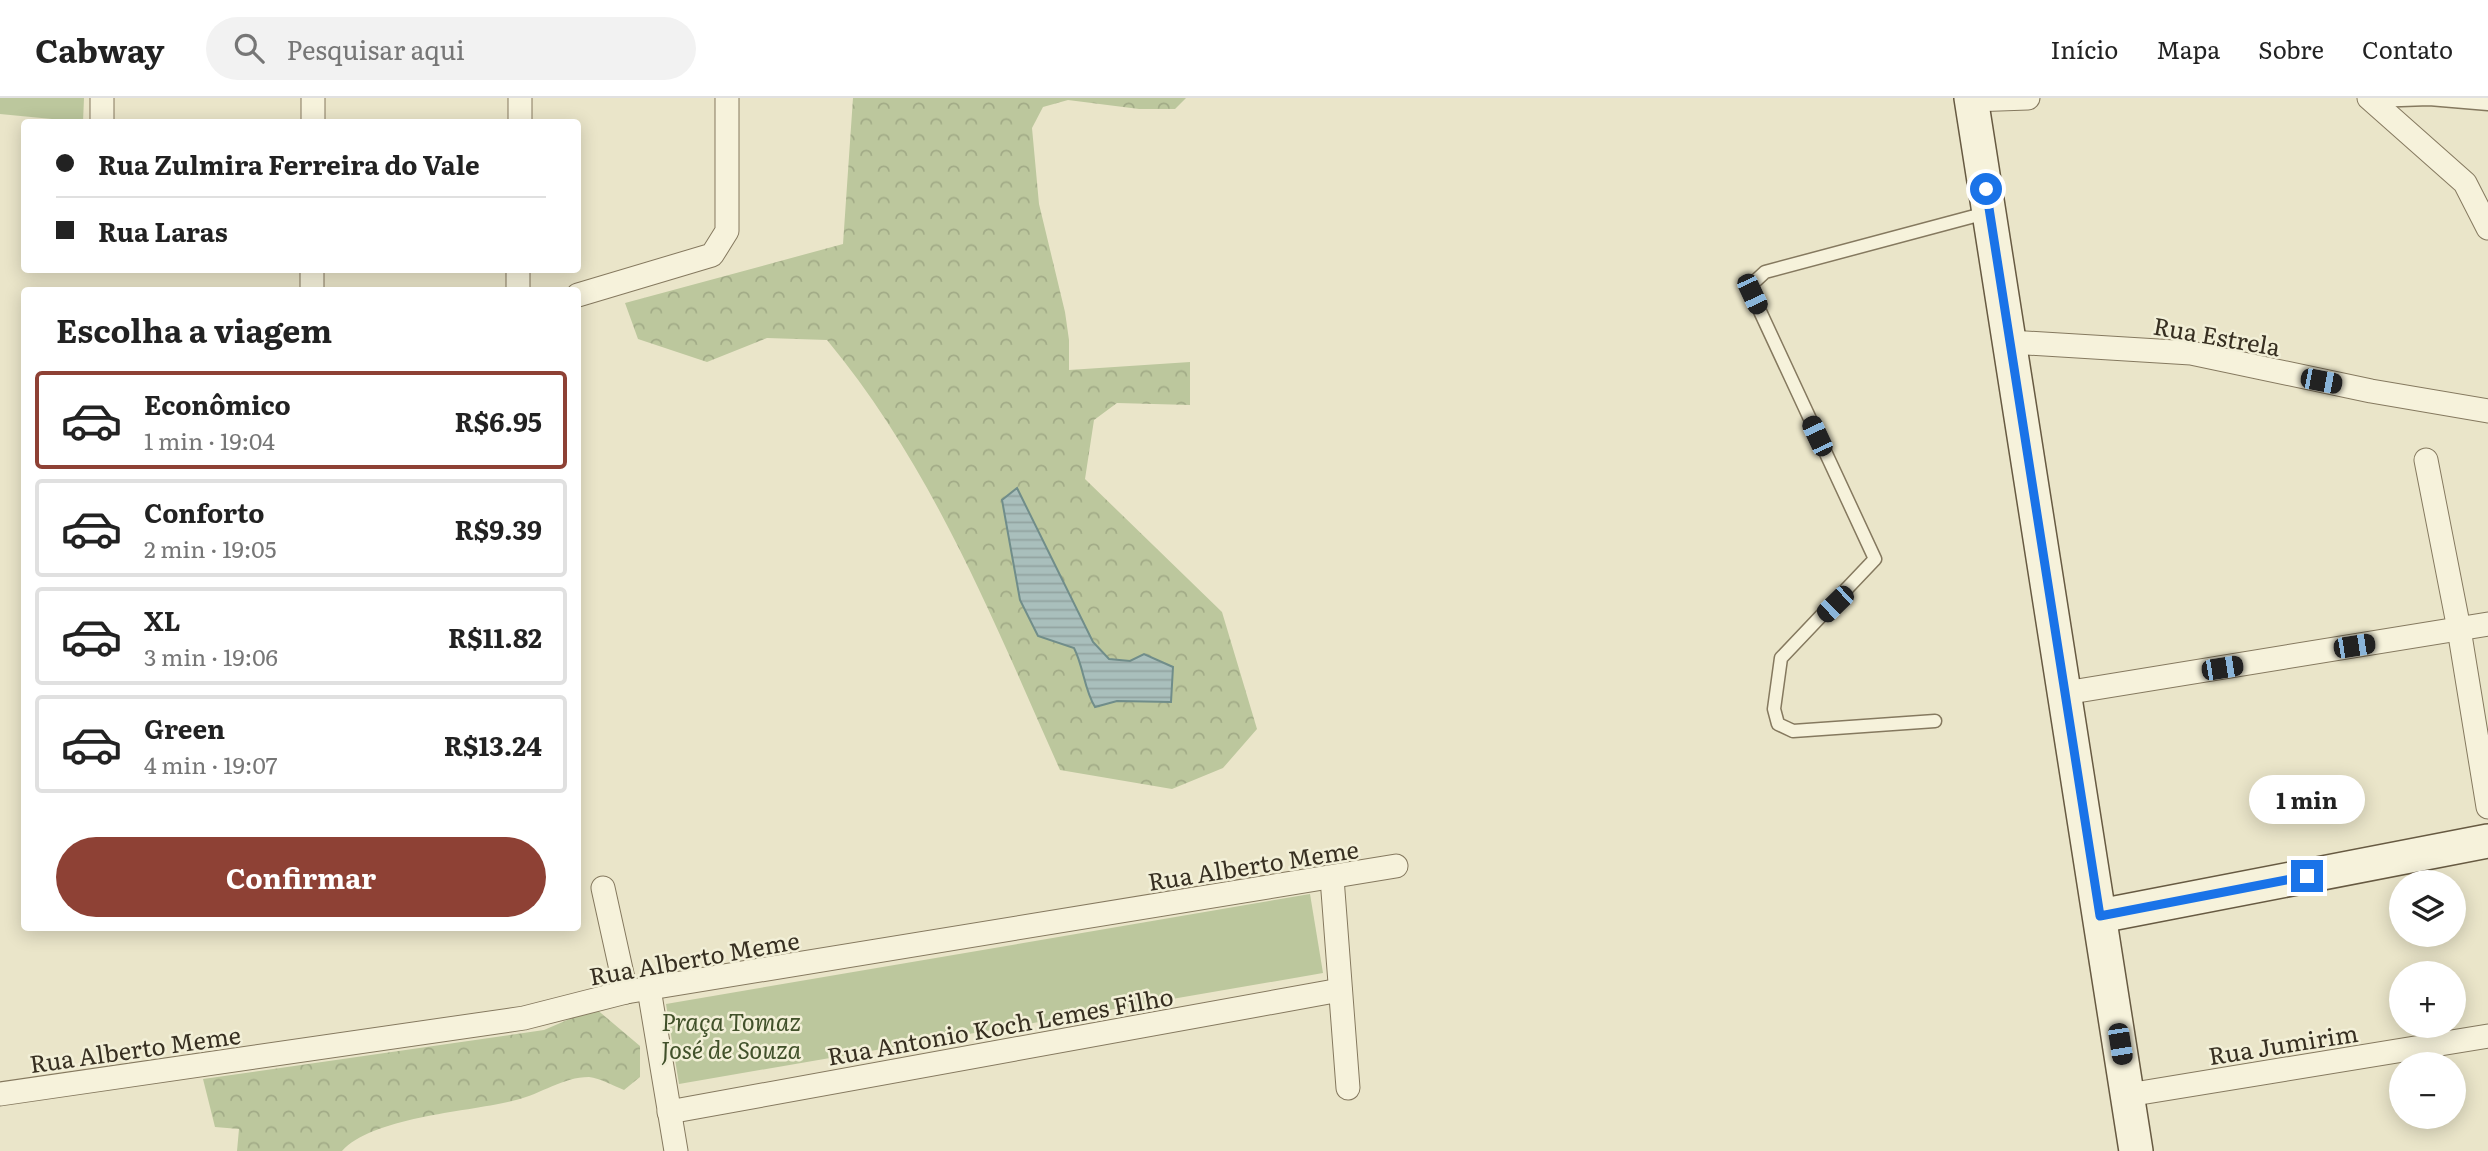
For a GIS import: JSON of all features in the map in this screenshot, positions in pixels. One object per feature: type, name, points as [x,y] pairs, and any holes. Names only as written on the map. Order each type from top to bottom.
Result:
[{"type":"street","points":[[102,98],[102,119]]},
{"type":"street","points":[[313,98],[313,119]]},
{"type":"street","points":[[520,98],[520,119]]},
{"type":"street","points":[[581,294],[712,255],[727,231],[727,98]]},
{"type":"street","points":[[2028,98],[1971,99],[2136,1151]]},
{"type":"street","points":[[2371,99],[2477,184],[2488,228]]},
{"type":"street","name":"Rua Estrela","points":[[2010,342],[2191,353],[2371,391],[2488,411]]},
{"type":"street","points":[[2426,460],[2459,629],[2488,807]]},
{"type":"street","points":[[2065,693],[2488,624]]},
{"type":"street","points":[[2100,916],[2488,841]]},
{"type":"street","name":"Rua Alberto Meme","points":[[0,1094],[524,1018],[637,991],[1396,866]]},
{"type":"street","points":[[1332,878],[1348,1088]]},
{"type":"street","points":[[603,888],[637,991],[669,1112],[676,1151]]},
{"type":"street","name":"Rua Antonio Koch Lemes Filho","points":[[669,1112],[1340,990]]},
{"type":"street","name":"Rua Jumirim","points":[[2128,1095],[2488,1036]]},
{"type":"lane","points":[[2371,99],[2429,99],[2488,104]]},
{"type":"lane","points":[[1935,722],[1793,731],[1778,724],[1774,709],[1781,658],[1875,559],[1752,294],[1751,285],[1765,272],[1990,212]]},
{"type":"green space","points":[[0,98],[84,98],[83,119],[0,114]]},
{"type":"green space","points":[[853,98],[1186,98],[1175,109],[1139,109],[1068,100],[1043,107],[1032,128],[1039,204],[1065,312],[1069,370],[1190,362],[1190,405],[1117,403],[1094,420],[1085,479],[1222,612],[1257,729],[1223,768],[1172,789],[1060,770],[985,602],[929,492],[864,389],[827,340],[767,338],[707,362],[638,339],[625,303],[843,244]]},
{"type":"green space","name":"Praça Tomaz José de Souza","points":[[1310,894],[1323,973],[679,1084],[666,1004]]},
{"type":"green space","points":[[595,1008],[640,1046],[640,1077],[624,1090],[602,1080],[579,1078],[516,1100],[424,1117],[376,1130],[357,1139],[342,1151],[237,1151],[239,1129],[215,1127],[203,1079],[544,1030]]},
{"type":"water","points":[[1017,488],[1093,642],[1109,659],[1130,661],[1144,654],[1173,667],[1171,702],[1117,701],[1095,707],[1074,648],[1038,636],[1020,600],[1002,500]]},
{"type":"route","points":[[1986,189],[2100,916],[2307,876]]}]
